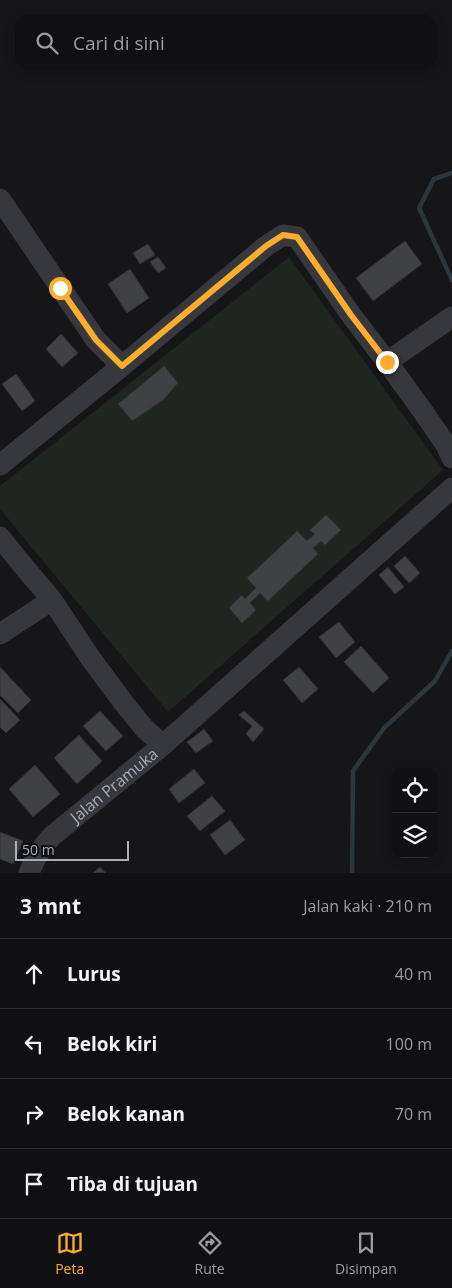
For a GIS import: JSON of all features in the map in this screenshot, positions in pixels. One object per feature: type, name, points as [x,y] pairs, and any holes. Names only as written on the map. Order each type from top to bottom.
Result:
[{"type":"street","points":[[0,199],[96,340],[122,366]]},
{"type":"street","points":[[0,465],[253,257],[283,235],[297,237],[351,315],[446,445],[452,458]]},
{"type":"street","points":[[387,362],[451,318]]},
{"type":"street","name":"Jalan Pramuka","points":[[29,873],[42,847],[52,836],[163,745],[452,488]]},
{"type":"street","points":[[0,537],[52,600],[89,656],[123,702],[144,728],[163,745]]},
{"type":"street","points":[[0,634],[52,600]]},
{"type":"shaded area","points":[[289,257],[443,470],[168,712],[0,509],[0,486]]},
{"type":"building","points":[[405,241],[422,264],[373,301],[356,278]]},
{"type":"building","points":[[148,244],[155,255],[140,264],[133,253]]},
{"type":"building","points":[[158,257],[166,268],[158,273],[150,262]]},
{"type":"building","points":[[130,269],[149,298],[127,313],[108,284]]},
{"type":"building","points":[[61,334],[78,353],[62,367],[46,349]]},
{"type":"building","points":[[164,366],[178,383],[163,400],[132,421],[118,404]]},
{"type":"building","points":[[16,374],[35,401],[22,411],[2,384]]},
{"type":"building","points":[[326,515],[341,530],[325,545],[321,541],[313,548],[318,554],[268,601],[260,593],[250,603],[256,610],[242,623],[229,608],[242,595],[245,599],[256,588],[247,578],[297,531],[307,541],[315,534],[310,530]]},
{"type":"building","points":[[405,556],[420,573],[409,583],[394,566]]},
{"type":"building","points":[[388,567],[404,587],[395,594],[379,575]]},
{"type":"building","points":[[339,622],[355,642],[336,658],[319,637]]},
{"type":"building","points":[[361,646],[389,678],[373,693],[344,662]]},
{"type":"building","points":[[0,667],[31,700],[18,713],[0,695]]},
{"type":"building","points":[[299,667],[318,689],[302,703],[283,680]]},
{"type":"building","points":[[0,699],[20,720],[6,733],[0,727]]},
{"type":"building","points":[[100,711],[123,736],[106,751],[83,726]]},
{"type":"building","points":[[244,711],[264,729],[253,742],[246,734],[252,726],[239,715]]},
{"type":"building","points":[[204,729],[213,741],[196,753],[187,742]]},
{"type":"building","points":[[79,735],[102,761],[77,784],[54,758]]},
{"type":"building","points":[[35,765],[60,794],[33,817],[9,789]]},
{"type":"building","points":[[194,769],[205,783],[179,803],[169,789]]},
{"type":"building","points":[[212,796],[225,811],[200,831],[187,816]]},
{"type":"building","points":[[230,820],[245,840],[225,855],[210,835]]},
{"type":"building","points":[[0,832],[23,841],[13,864],[0,859]]},
{"type":"building","points":[[100,867],[106,873],[93,873]]},
{"type":"waterway","points":[[452,173],[434,179],[419,208],[452,280]]},
{"type":"waterway","points":[[352,873],[353,771],[384,728],[435,681],[452,651]]},
{"type":"route","points":[[60,288],[96,340],[122,366],[266,246],[283,235],[297,237],[351,315],[387,362]]}]
